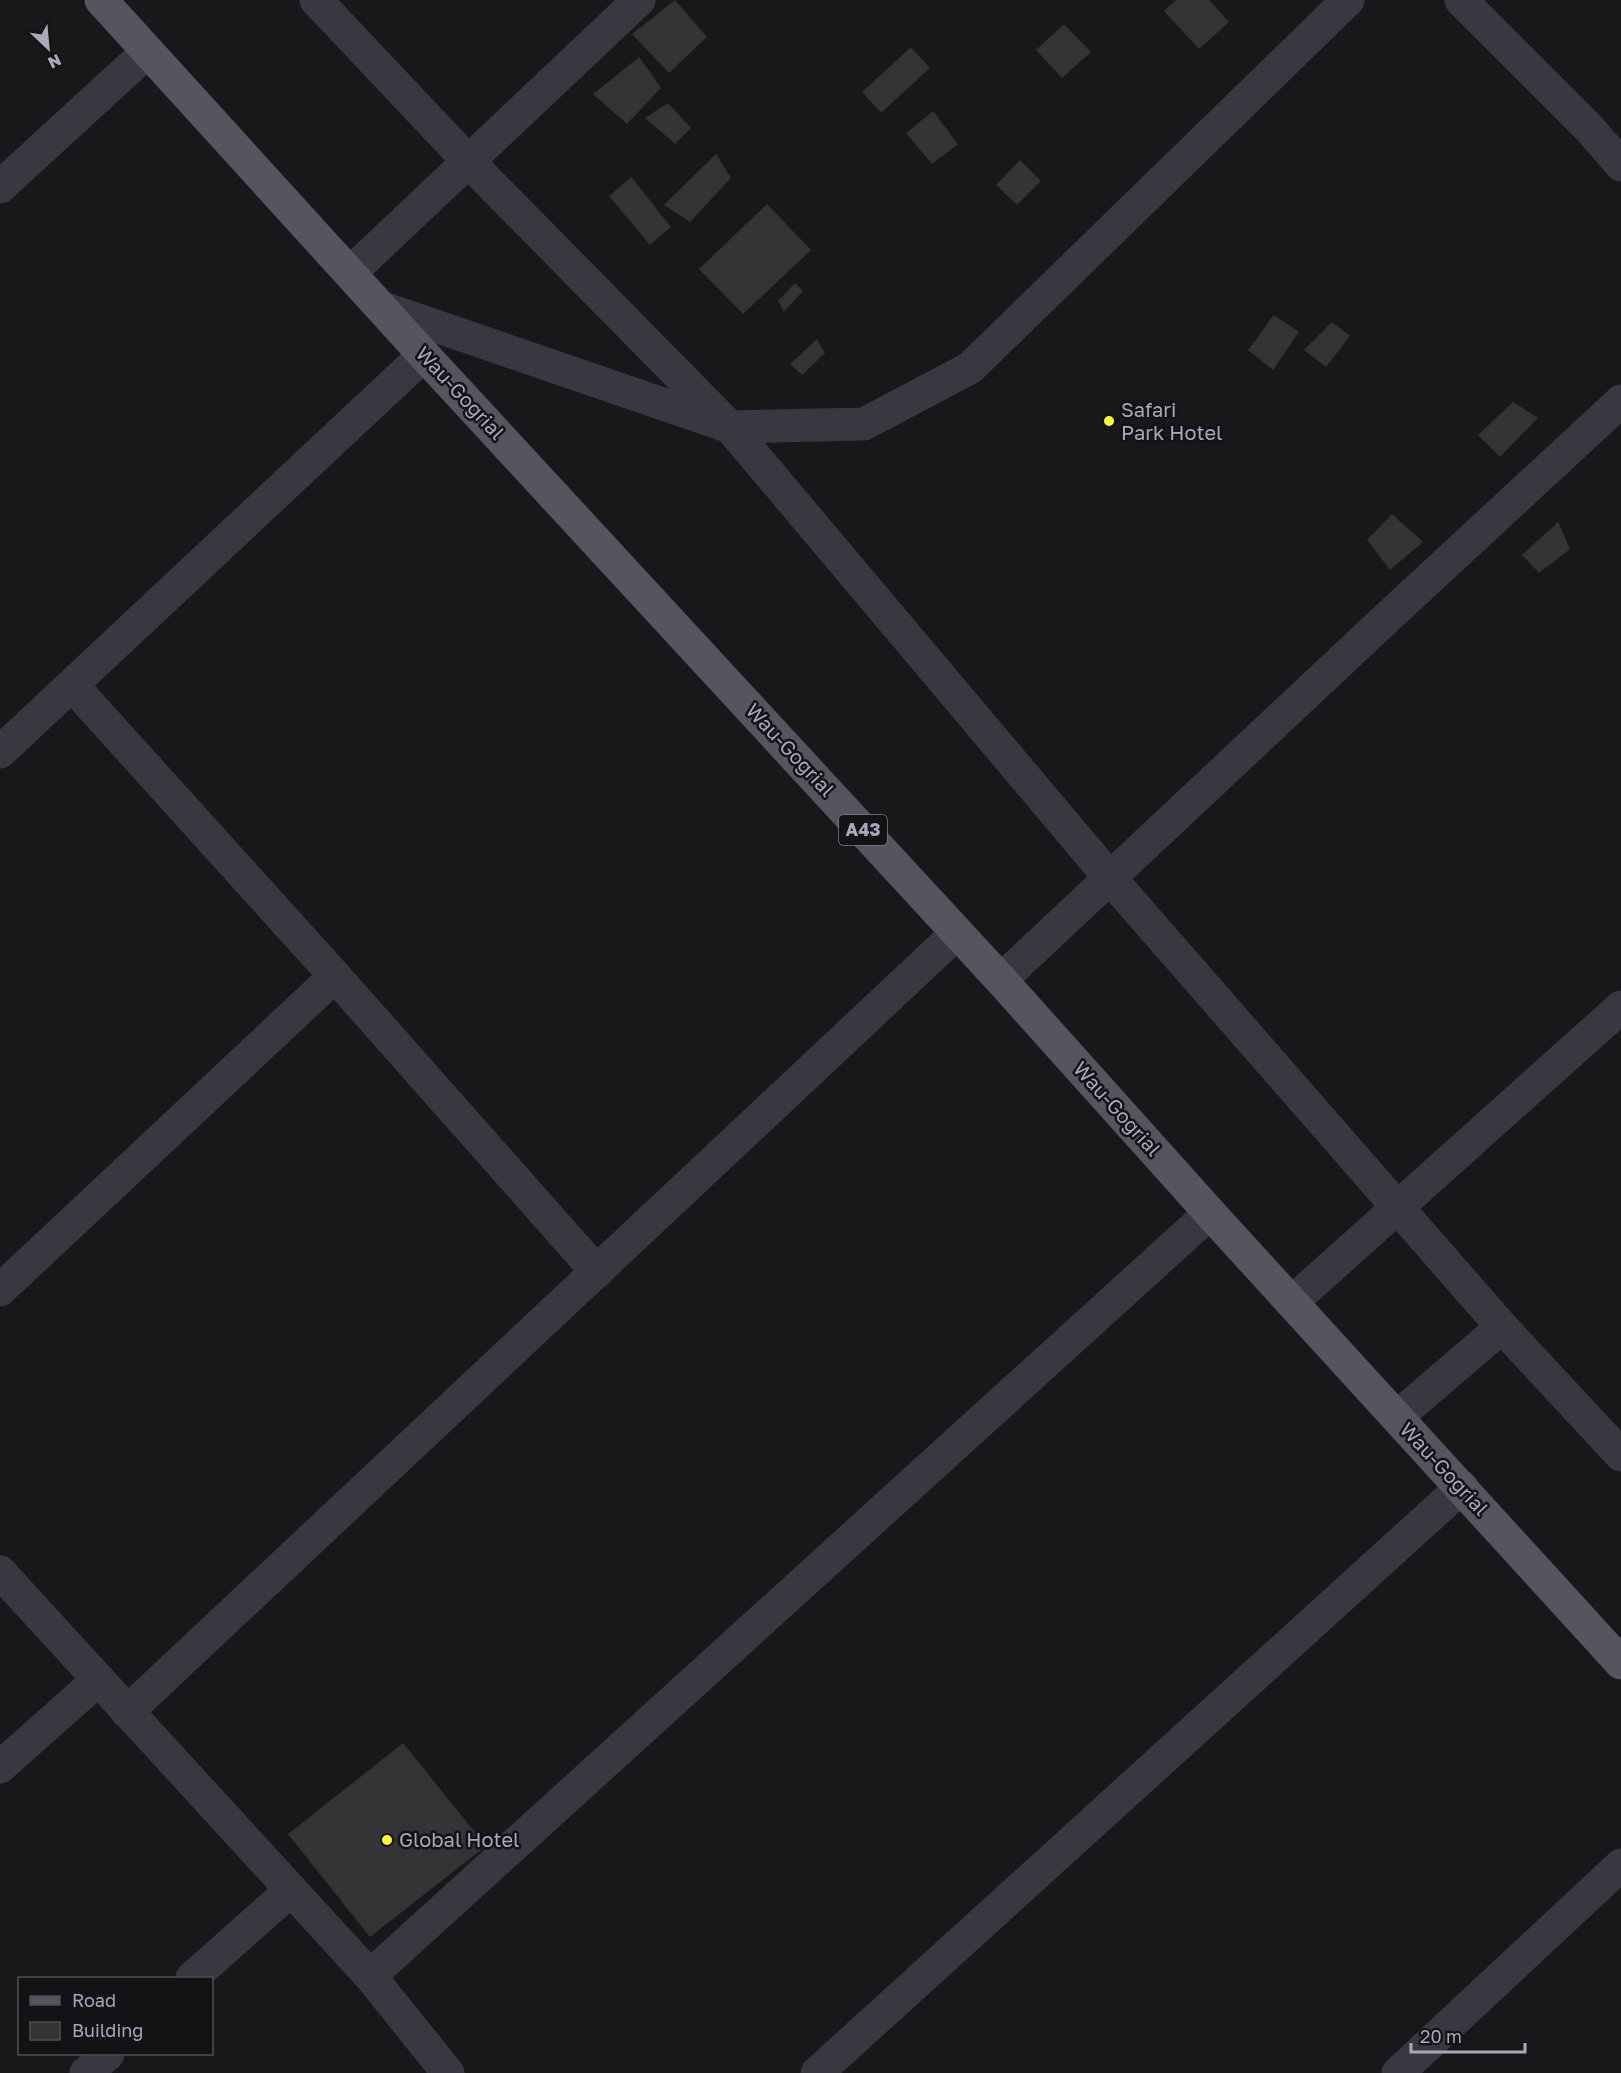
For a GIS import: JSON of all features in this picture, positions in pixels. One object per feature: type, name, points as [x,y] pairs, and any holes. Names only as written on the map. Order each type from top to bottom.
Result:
[{"type":"main road","name":"Wau-Gogrial","points":[[101,0],[424,355],[1001,980],[1210,1213],[1621,1663]]},
{"type":"street","points":[[316,0],[468,161],[729,427],[1110,878],[1502,1327],[1621,1455]]},
{"type":"street","points":[[350,273],[639,0]]},
{"type":"street","points":[[383,308],[729,427],[864,424],[970,368],[1348,0]]},
{"type":"street","points":[[1461,0],[1588,127],[1621,165]]},
{"type":"street","points":[[0,187],[147,52]]},
{"type":"street","points":[[0,752],[424,355]]},
{"type":"street","points":[[1001,980],[1375,628],[1621,401]]},
{"type":"street","points":[[72,685],[335,976],[597,1272]]},
{"type":"street","points":[[127,1712],[957,933]]},
{"type":"street","points":[[0,1290],[335,976]]},
{"type":"street","points":[[1292,1302],[1621,1007]]},
{"type":"street","points":[[370,1976],[1210,1213]]},
{"type":"street","points":[[1397,1418],[1502,1327]]},
{"type":"street","points":[[817,2073],[1462,1487]]},
{"type":"street","points":[[0,1572],[370,1976],[447,2073]]},
{"type":"street","points":[[0,1767],[98,1680]]},
{"type":"street","points":[[1398,2073],[1616,1879]]},
{"type":"street","points":[[193,1977],[291,1890]]},
{"type":"street","points":[[86,2073],[107,2055]]},
{"type":"building","points":[[1177,0],[1208,0],[1228,22],[1199,48],[1165,11]]},
{"type":"building","points":[[675,1],[706,37],[669,72],[633,34]]},
{"type":"building","points":[[1064,25],[1090,52],[1062,77],[1037,50]]},
{"type":"building","points":[[911,48],[929,68],[881,112],[863,92]]},
{"type":"building","points":[[639,58],[660,88],[627,123],[594,94]]},
{"type":"building","points":[[668,104],[690,128],[675,143],[646,118]]},
{"type":"building","points":[[933,112],[957,144],[932,163],[907,133]]},
{"type":"building","points":[[716,155],[730,178],[690,221],[665,205]]},
{"type":"building","points":[[1020,161],[1040,181],[1017,204],[997,185]]},
{"type":"building","points":[[631,178],[670,227],[650,244],[610,196]]},
{"type":"building","points":[[767,205],[810,250],[743,313],[700,269]]},
{"type":"building","points":[[795,284],[802,291],[784,311],[779,301]]},
{"type":"building","points":[[1274,316],[1298,332],[1273,369],[1249,350]]},
{"type":"building","points":[[1332,323],[1349,336],[1326,366],[1305,350]]},
{"type":"building","points":[[817,340],[824,353],[802,374],[791,364]]},
{"type":"building","points":[[1513,403],[1537,418],[1500,456],[1479,435]]},
{"type":"building","points":[[1392,515],[1422,542],[1390,569],[1368,540]]},
{"type":"building","points":[[1558,523],[1569,549],[1539,572],[1523,555]]},
{"type":"building","name":"Global Hotel","points":[[403,1744],[485,1846],[370,1936],[289,1834]]},
{"type":"place","name":"Safari Park Hotel","points":[[1109,421]]},
{"type":"place","name":"Global Hotel","points":[[387,1840]]}]
